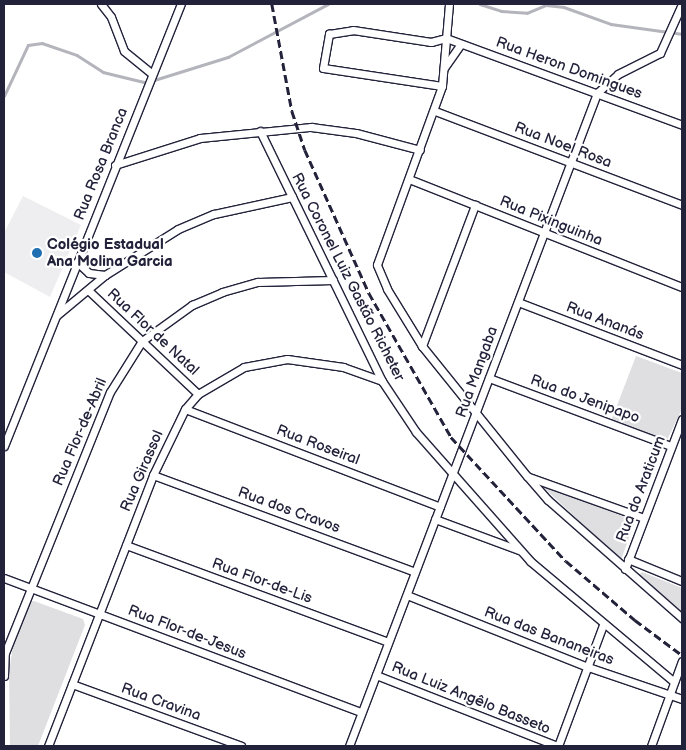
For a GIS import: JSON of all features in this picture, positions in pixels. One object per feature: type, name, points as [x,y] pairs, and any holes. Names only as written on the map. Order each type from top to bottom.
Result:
[{"type":"street","points":[[101,4],[111,17],[124,51],[152,74]]},
{"type":"street","name":"Rua Rosa Branca","points":[[4,446],[181,4]]},
{"type":"street","points":[[449,4],[442,86],[435,111],[377,265],[387,289],[422,346],[527,476],[548,500],[682,618]]},
{"type":"street","name":"Rua Mangaba","points":[[349,746],[477,414],[597,93],[618,74],[660,53],[682,4]]},
{"type":"street","points":[[442,86],[323,68],[329,34],[353,30],[431,42],[446,38]]},
{"type":"street","name":"Rua Heron Domingues","points":[[446,38],[682,125]]},
{"type":"street","points":[[444,68],[462,44]]},
{"type":"street","name":"Rua Noel Rosa","points":[[435,111],[682,205]]},
{"type":"street","points":[[115,165],[200,138],[312,127],[356,133],[420,150]]},
{"type":"street","name":"Rua Coronel Luiz Gastão Richeter","points":[[260,131],[382,381],[416,432],[452,476],[520,550],[603,626],[674,682]]},
{"type":"street","name":"Rua Pixinguinha","points":[[409,179],[682,287]]},
{"type":"street","points":[[57,315],[105,274],[178,229],[214,214],[292,197]]},
{"type":"street","points":[[422,346],[475,205]]},
{"type":"street","points":[[77,262],[89,273],[105,274]]},
{"type":"street","name":"Rua Flor-de-Abril","points":[[4,676],[5,653],[110,392],[142,341],[192,305],[222,292],[258,282],[333,280]]},
{"type":"street","name":"Rua Flor de Natal","points":[[88,290],[198,394]]},
{"type":"street","name":"Rua Ananás","points":[[518,302],[682,365]]},
{"type":"street","name":"Rua Girassol","points":[[48,746],[153,475],[186,409],[198,394],[244,367],[287,359],[342,367],[382,381]]},
{"type":"street","name":"Rua do Jenipapo","points":[[489,378],[671,446]]},
{"type":"street","name":"Rua Roseiral","points":[[186,409],[440,507]]},
{"type":"street","name":"Rua do Araticum","points":[[625,569],[682,419]]},
{"type":"street","name":"Rua dos Cravos","points":[[153,475],[416,572]]},
{"type":"street","points":[[527,476],[644,518]]},
{"type":"street","points":[[435,519],[520,550]]},
{"type":"street","name":"Rua Flor-de-Lis","points":[[126,545],[388,642]]},
{"type":"street","points":[[628,559],[682,581]]},
{"type":"street","name":"Rua Flor-de-Jesus","points":[[4,578],[31,586],[99,614],[362,712]]},
{"type":"street","name":"Rua das Bananeiras","points":[[406,595],[588,667],[682,699]]},
{"type":"street","points":[[558,746],[603,626]]},
{"type":"street","points":[[651,746],[682,661]]},
{"type":"street","name":"Rua Luiz Angêlo Basseto","points":[[376,674],[558,746]]},
{"type":"street","name":"Rua Cravina","points":[[72,684],[241,746]]},
{"type":"shaded area","name":"Colégio Estadual Ana Molina Garcia","points":[[23,196],[81,225],[50,297],[4,272],[4,233]]},
{"type":"shaded area","points":[[636,356],[682,373],[682,409],[667,440],[611,421]]},
{"type":"shaded area","points":[[541,485],[635,521],[621,560]]},
{"type":"shaded area","points":[[642,572],[682,588],[682,612],[638,576]]},
{"type":"shaded area","points":[[34,601],[83,619],[85,625],[38,746],[10,746],[9,673],[13,645],[29,602]]},
{"type":"waterway","points":[[151,81],[228,57],[328,4]]},
{"type":"waterway","points":[[480,4],[501,11],[527,13],[546,5],[564,7],[611,24],[682,34]]},
{"type":"waterway","points":[[4,96],[28,45],[42,43],[77,55],[103,72],[148,83]]},
{"type":"railway","points":[[272,4],[292,111],[305,150],[369,293],[451,437],[566,561],[635,620],[682,655]]},
{"type":"place","name":"Colégio Estadual Ana Molina Garcia","points":[[37,253]]}]
